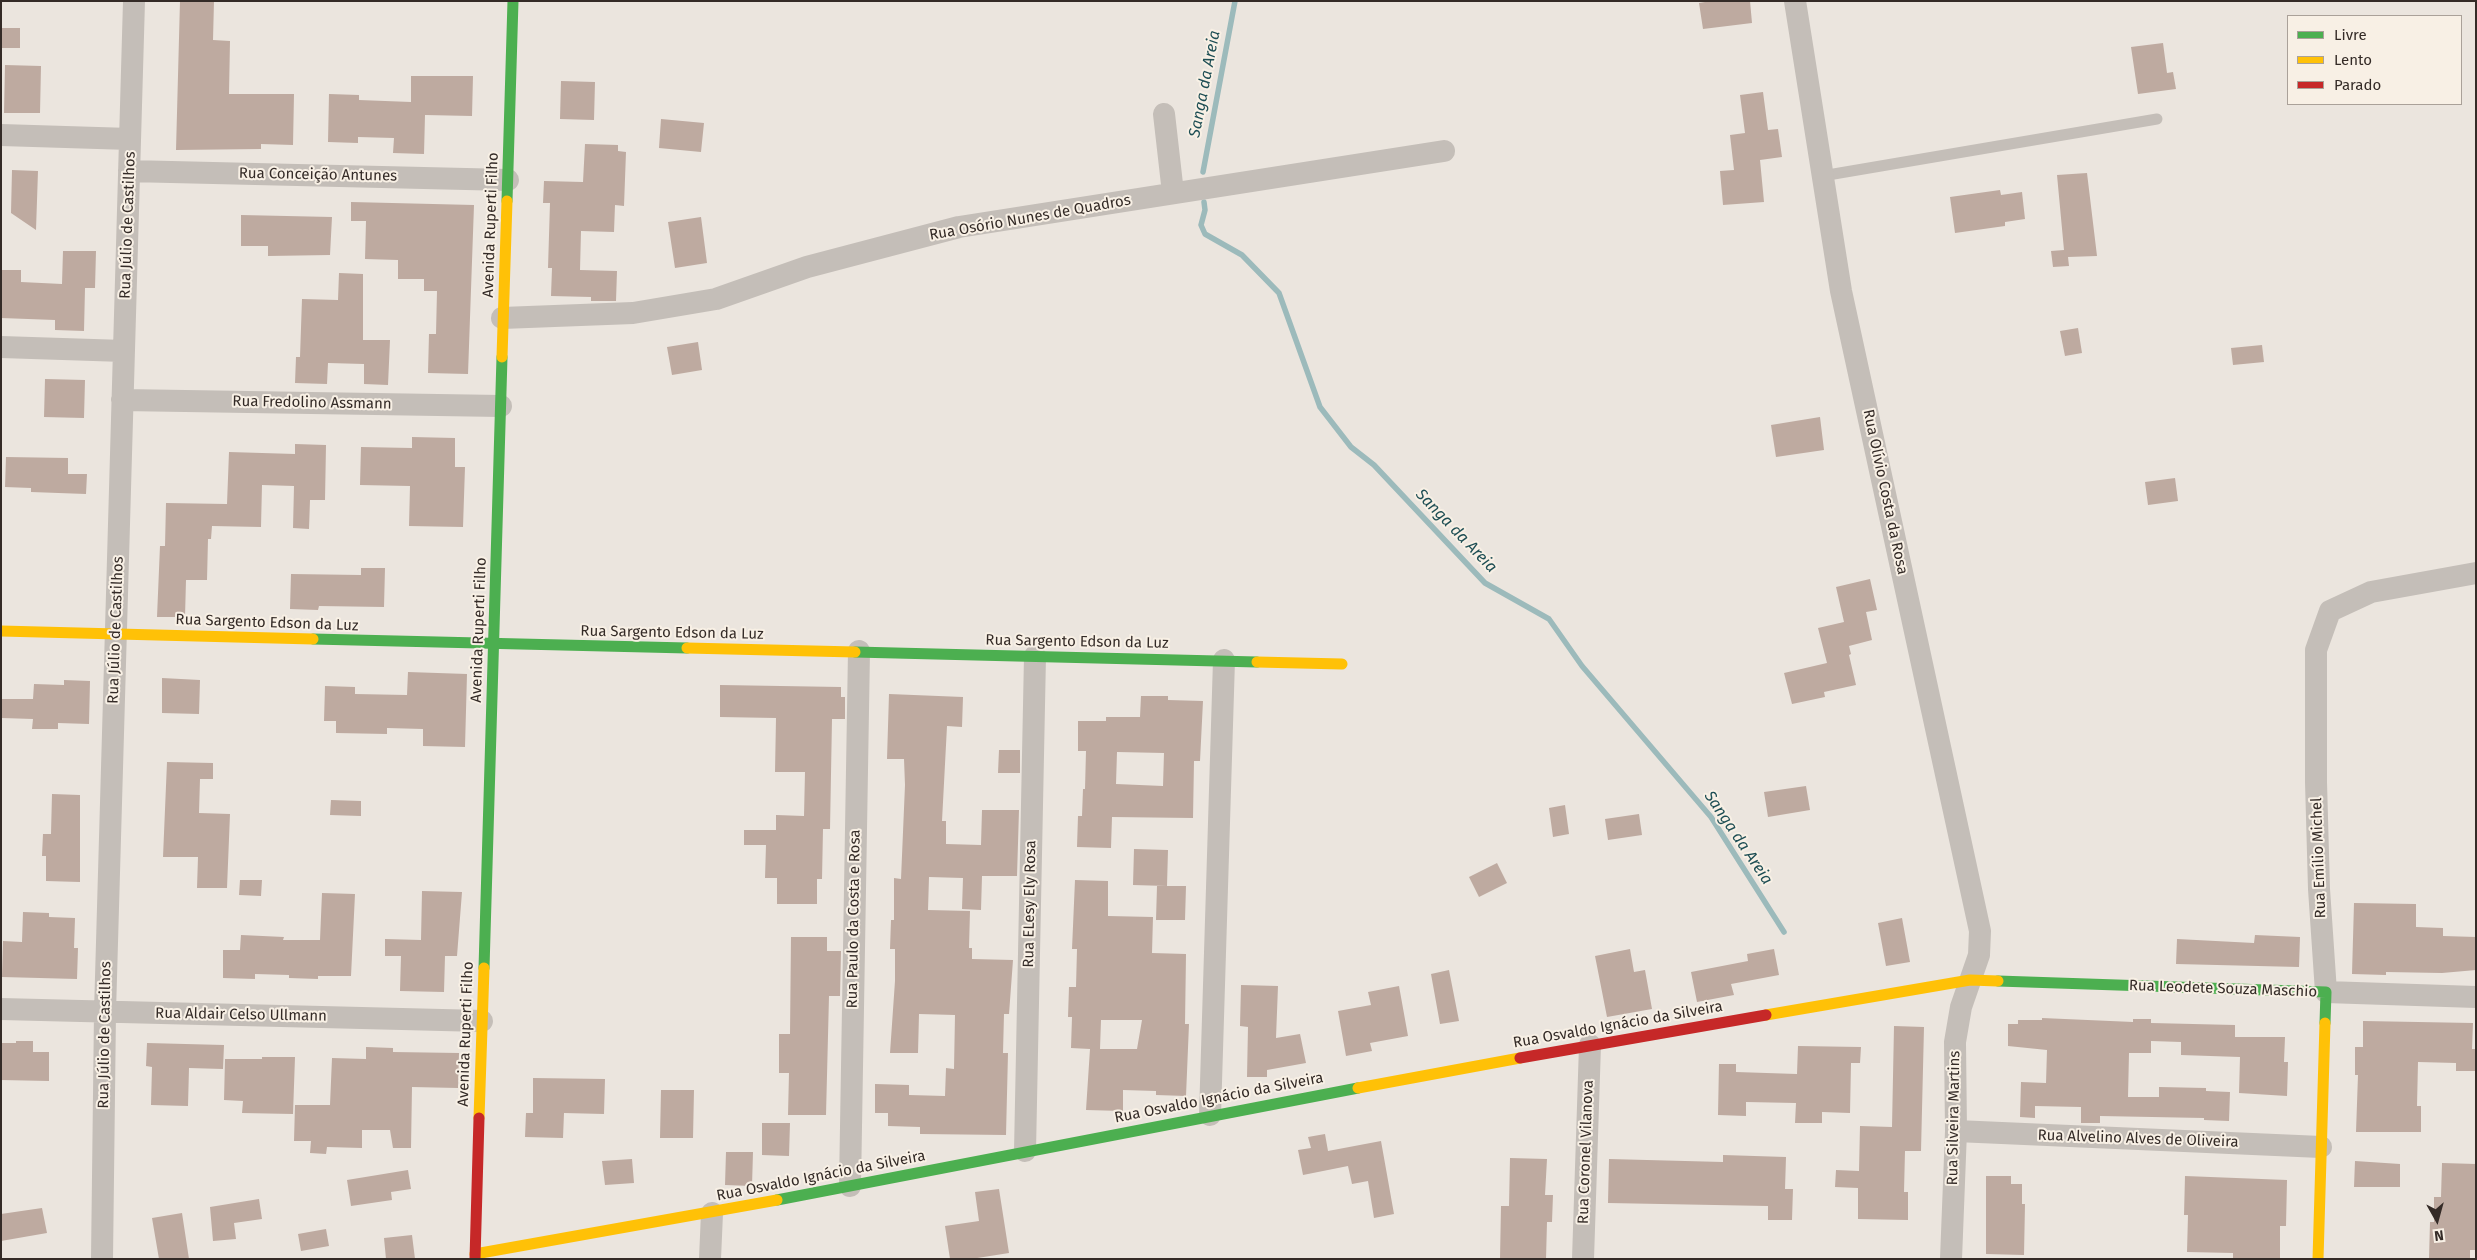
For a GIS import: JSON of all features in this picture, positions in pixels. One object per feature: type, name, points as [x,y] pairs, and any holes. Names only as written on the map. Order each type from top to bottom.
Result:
[{"type":"street","name":"Rua Júlio de Castilhos","points":[[102,1259],[105,1012],[134,1]]},
{"type":"street","name":"Avenida Ruperti Filho","points":[[475,1256],[513,1]]},
{"type":"street","name":"Rua Olívio Costa da Rosa","points":[[1795,1],[1841,291],[1980,931],[1979,955],[1970,980]]},
{"type":"street","points":[[1164,114],[1173,193]]},
{"type":"street","points":[[1,135],[130,139]]},
{"type":"street","name":"Rua Osório Nunes de Quadros","points":[[502,318],[633,314],[716,299],[807,268],[959,227],[1444,151]]},
{"type":"street","name":"Rua Conceição Antunes","points":[[129,171],[508,180]]},
{"type":"street","points":[[1,347],[124,351]]},
{"type":"street","name":"Rua Fredolino Assmann","points":[[122,400],[501,406]]},
{"type":"street","name":"Rua Emílio Michel","points":[[2318,1259],[2326,992],[2318,860],[2316,650],[2330,611],[2371,592],[2476,573]]},
{"type":"street","name":"Rua Sargento Edson da Luz","points":[[1,632],[1342,664]]},
{"type":"street","name":"Rua Paulo da Costa e Rosa","points":[[850,1186],[859,651]]},
{"type":"street","name":"Rua ELesy Ely Rosa","points":[[1025,1151],[1036,656]]},
{"type":"street","points":[[1210,1115],[1224,660]]},
{"type":"street","name":"Rua Leodete Souza Maschio","points":[[1970,980],[2476,997]]},
{"type":"street","name":"Rua Osvaldo Ignácio da Silveira","points":[[475,1256],[712,1213],[1210,1115],[1590,1044],[1970,980]]},
{"type":"street","name":"Rua Silveira Martins","points":[[1951,1259],[1956,1131],[1955,1042],[1961,1007],[1970,980]]},
{"type":"street","name":"Rua Aldair Celso Ullmann","points":[[1,1009],[482,1021]]},
{"type":"street","name":"Rua Coronel Vilanova","points":[[1583,1259],[1590,1044]]},
{"type":"street","name":"Rua Alvelino Alves de Oliveira","points":[[1956,1131],[2321,1146]]},
{"type":"street","points":[[710,1259],[712,1213]]},
{"type":"lane","points":[[1822,176],[2157,119]]},
{"type":"building","points":[[180,1],[214,1],[213,40],[230,41],[229,94],[294,94],[293,145],[261,144],[261,149],[176,150]]},
{"type":"building","points":[[1711,1],[1750,1],[1752,23],[1703,29],[1699,3]]},
{"type":"building","points":[[1,28],[20,28],[20,48],[1,48]]},
{"type":"building","points":[[2163,43],[2167,73],[2173,72],[2176,89],[2138,94],[2131,47]]},
{"type":"building","points":[[5,65],[41,66],[40,113],[4,113]]},
{"type":"building","points":[[411,76],[473,76],[472,116],[425,115],[424,154],[393,153],[394,138],[358,137],[358,143],[328,142],[329,94],[359,95],[359,100],[411,102]]},
{"type":"building","points":[[561,81],[595,82],[594,120],[560,119]]},
{"type":"building","points":[[1763,92],[1768,130],[1778,129],[1782,157],[1760,160],[1764,202],[1723,205],[1720,171],[1734,170],[1730,135],[1745,133],[1740,95]]},
{"type":"building","points":[[661,119],[704,123],[701,152],[659,148]]},
{"type":"building","points":[[585,144],[618,145],[618,151],[626,152],[624,206],[615,205],[614,232],[581,231],[580,270],[617,271],[616,301],[591,301],[591,297],[551,296],[552,268],[548,268],[550,203],[543,203],[544,181],[583,182]]},
{"type":"building","points":[[12,170],[38,171],[36,230],[11,213]]},
{"type":"building","points":[[2087,173],[2097,256],[2068,257],[2069,266],[2053,267],[2051,251],[2064,250],[2057,175]]},
{"type":"building","points":[[2000,190],[2001,195],[2022,192],[2025,219],[2005,222],[2005,226],[1955,233],[1950,197]]},
{"type":"building","points":[[351,202],[474,205],[468,374],[428,373],[429,334],[436,334],[437,291],[424,291],[424,279],[398,279],[398,260],[365,259],[366,221],[351,221]]},
{"type":"building","points":[[241,215],[332,217],[330,255],[268,256],[268,246],[241,246]]},
{"type":"building","points":[[701,217],[707,263],[675,268],[668,222]]},
{"type":"building","points":[[63,251],[96,251],[95,288],[85,288],[84,331],[55,330],[55,320],[1,318],[1,270],[21,270],[21,282],[62,284]]},
{"type":"building","points":[[339,273],[363,274],[363,340],[390,340],[388,385],[364,384],[364,364],[328,363],[327,384],[295,383],[296,357],[300,357],[302,299],[338,300]]},
{"type":"building","points":[[2078,328],[2082,353],[2065,356],[2060,331]]},
{"type":"building","points":[[698,342],[702,370],[672,375],[667,347]]},
{"type":"building","points":[[2262,345],[2264,362],[2233,365],[2231,348]]},
{"type":"building","points":[[45,379],[85,380],[84,418],[44,417]]},
{"type":"building","points":[[1820,417],[1824,450],[1776,457],[1771,425]]},
{"type":"building","points":[[412,437],[455,438],[455,467],[465,467],[463,527],[409,526],[410,486],[360,485],[361,447],[412,448]]},
{"type":"building","points":[[295,444],[326,445],[325,500],[310,500],[309,529],[293,528],[294,486],[262,485],[261,527],[212,526],[211,539],[208,539],[207,580],[186,580],[185,617],[157,617],[160,546],[165,546],[166,503],[227,504],[229,452],[295,454]]},
{"type":"building","points":[[6,457],[68,458],[68,474],[87,474],[86,494],[31,492],[31,488],[5,487]]},
{"type":"building","points":[[2175,478],[2178,501],[2148,505],[2145,482]]},
{"type":"building","points":[[361,568],[385,568],[384,607],[319,606],[318,610],[290,609],[291,574],[361,575]]},
{"type":"building","points":[[1870,579],[1877,610],[1866,612],[1872,640],[1849,646],[1851,654],[1849,655],[1856,685],[1824,692],[1825,697],[1792,704],[1784,673],[1827,663],[1818,628],[1844,622],[1836,587]]},
{"type":"building","points":[[408,672],[467,674],[465,747],[423,746],[423,729],[387,728],[387,734],[336,733],[336,721],[324,721],[325,686],[355,687],[355,694],[407,695]]},
{"type":"building","points":[[162,678],[200,680],[199,714],[162,713]]},
{"type":"building","points":[[64,680],[90,681],[89,724],[58,723],[58,729],[32,729],[33,719],[2,718],[2,699],[33,699],[34,684],[64,685]]},
{"type":"building","points":[[720,685],[841,687],[841,697],[845,697],[845,719],[832,719],[830,829],[823,829],[822,879],[817,879],[817,904],[777,904],[777,878],[765,878],[766,845],[744,845],[744,830],[776,830],[776,815],[804,816],[805,772],[775,772],[776,718],[720,717]]},
{"type":"building","points":[[889,694],[963,697],[962,727],[947,726],[942,821],[946,821],[946,844],[981,845],[982,810],[1019,810],[1017,876],[982,876],[981,910],[962,909],[963,878],[929,877],[928,910],[970,911],[969,948],[972,948],[972,959],[1013,960],[1009,1014],[1004,1014],[1003,1053],[1008,1053],[1006,1135],[920,1134],[920,1127],[888,1126],[888,1113],[875,1113],[875,1084],[909,1085],[909,1095],[945,1096],[946,1068],[954,1069],[955,1015],[919,1014],[918,1053],[890,1053],[895,981],[895,949],[890,949],[891,920],[894,920],[894,878],[901,879],[905,785],[904,759],[887,759]]},
{"type":"building","points":[[1141,696],[1168,696],[1168,700],[1203,701],[1200,761],[1194,761],[1193,818],[1112,817],[1111,848],[1077,847],[1078,816],[1082,816],[1083,789],[1085,789],[1086,751],[1078,751],[1078,721],[1106,721],[1106,717],[1140,717]],"holes":[[[1117,752],[1164,753],[1163,786],[1116,784]]]},
{"type":"building","points":[[999,750],[1020,750],[1020,773],[998,773]]},
{"type":"building","points":[[167,762],[213,763],[213,779],[200,779],[199,813],[230,814],[227,888],[197,888],[198,857],[163,857]]},
{"type":"building","points":[[1806,786],[1810,810],[1768,817],[1764,792]]},
{"type":"building","points":[[52,794],[80,795],[80,882],[46,881],[46,856],[42,856],[43,834],[51,834]]},
{"type":"building","points":[[331,800],[361,801],[361,816],[330,815]]},
{"type":"building","points":[[1565,805],[1569,834],[1553,837],[1549,808]]},
{"type":"building","points":[[1639,814],[1642,835],[1608,840],[1605,819]]},
{"type":"building","points":[[1134,849],[1168,850],[1167,886],[1133,885]]},
{"type":"building","points":[[1497,863],[1507,883],[1479,897],[1469,877]]},
{"type":"building","points":[[240,880],[262,880],[261,896],[239,895]]},
{"type":"building","points":[[1075,880],[1108,881],[1108,916],[1153,917],[1152,953],[1186,954],[1185,1024],[1189,1024],[1186,1096],[1156,1095],[1156,1091],[1123,1090],[1123,1111],[1086,1110],[1090,1049],[1071,1048],[1072,1017],[1068,1017],[1069,987],[1076,987],[1077,949],[1072,949]],"holes":[[[1101,1020],[1142,1020],[1137,1049],[1100,1049]]]},
{"type":"building","points":[[1157,886],[1186,886],[1185,920],[1156,920]]},
{"type":"building","points":[[422,891],[462,892],[457,956],[445,956],[444,992],[400,991],[401,956],[385,956],[385,939],[421,940]]},
{"type":"building","points":[[322,893],[355,894],[351,976],[318,976],[318,979],[289,978],[289,975],[255,974],[255,979],[223,978],[223,950],[240,950],[241,935],[284,937],[283,940],[320,940]]},
{"type":"building","points":[[2354,903],[2416,904],[2416,927],[2443,928],[2443,936],[2476,937],[2476,970],[2442,973],[2386,972],[2386,975],[2352,974]]},
{"type":"building","points":[[23,912],[49,913],[49,917],[75,918],[74,948],[78,948],[77,979],[2,977],[3,941],[22,942]]},
{"type":"building","points":[[1902,918],[1910,962],[1886,966],[1878,923]]},
{"type":"building","points":[[2255,935],[2300,937],[2299,967],[2176,964],[2177,939],[2254,943]]},
{"type":"building","points":[[791,937],[827,937],[827,951],[841,951],[840,996],[829,996],[826,1115],[788,1115],[789,1073],[779,1073],[779,1034],[790,1034]]},
{"type":"building","points":[[1630,949],[1634,972],[1645,970],[1652,1009],[1607,1017],[1595,956]]},
{"type":"building","points":[[1774,949],[1779,975],[1731,984],[1734,995],[1697,1002],[1691,972],[1748,961],[1747,954]]},
{"type":"building","points":[[1449,970],[1459,1021],[1440,1024],[1431,974]]},
{"type":"building","points":[[1241,985],[1278,986],[1276,1038],[1300,1034],[1306,1063],[1267,1070],[1267,1077],[1247,1077],[1248,1027],[1240,1026]]},
{"type":"building","points":[[1399,986],[1408,1036],[1370,1043],[1372,1051],[1346,1056],[1338,1011],[1371,1005],[1368,992]]},
{"type":"building","points":[[2042,1018],[2133,1022],[2133,1019],[2151,1019],[2151,1023],[2235,1025],[2235,1037],[2285,1037],[2284,1062],[2288,1062],[2287,1096],[2239,1093],[2240,1057],[2181,1055],[2181,1042],[2151,1041],[2151,1053],[2129,1053],[2128,1097],[2159,1097],[2159,1087],[2206,1088],[2206,1091],[2230,1092],[2229,1121],[2204,1120],[2204,1118],[2100,1116],[2100,1123],[2081,1123],[2081,1107],[2035,1106],[2035,1118],[2020,1117],[2021,1082],[2046,1083],[2047,1050],[2008,1046],[2008,1024],[2018,1024],[2018,1020],[2042,1020]]},
{"type":"building","points":[[2363,1021],[2473,1023],[2472,1049],[2476,1049],[2476,1071],[2456,1071],[2456,1063],[2418,1062],[2417,1106],[2421,1106],[2421,1132],[2356,1132],[2358,1075],[2355,1075],[2355,1047],[2363,1047]]},
{"type":"building","points":[[1894,1026],[1924,1027],[1921,1151],[1905,1151],[1904,1192],[1908,1192],[1908,1220],[1858,1219],[1858,1188],[1835,1187],[1836,1170],[1859,1171],[1860,1126],[1892,1127]]},
{"type":"building","points":[[16,1041],[33,1041],[33,1052],[49,1052],[49,1081],[1,1080],[1,1043],[16,1043]]},
{"type":"building","points":[[147,1043],[224,1045],[223,1069],[189,1068],[188,1106],[151,1105],[152,1067],[146,1066]]},
{"type":"building","points":[[1798,1046],[1861,1047],[1860,1063],[1851,1063],[1850,1113],[1822,1112],[1822,1123],[1795,1123],[1796,1103],[1746,1102],[1746,1116],[1718,1115],[1719,1064],[1736,1064],[1736,1072],[1797,1074]]},
{"type":"building","points":[[366,1047],[393,1048],[393,1052],[459,1053],[458,1088],[412,1087],[411,1148],[393,1148],[390,1130],[362,1130],[362,1148],[327,1147],[326,1154],[310,1153],[311,1141],[294,1141],[295,1105],[330,1105],[332,1058],[366,1059]]},
{"type":"building","points":[[262,1057],[295,1057],[293,1114],[242,1113],[243,1101],[224,1100],[225,1059],[262,1059]]},
{"type":"building","points":[[533,1078],[605,1079],[604,1114],[564,1113],[563,1138],[525,1137],[526,1113],[533,1113]]},
{"type":"building","points":[[661,1090],[694,1090],[693,1138],[660,1138]]},
{"type":"building","points":[[762,1123],[790,1123],[789,1156],[762,1155]]},
{"type":"building","points":[[1325,1134],[1328,1151],[1381,1141],[1394,1214],[1374,1218],[1368,1181],[1352,1184],[1348,1166],[1303,1175],[1298,1150],[1311,1148],[1308,1137]]},
{"type":"building","points":[[726,1152],[753,1152],[752,1186],[725,1185]]},
{"type":"building","points":[[1723,1155],[1786,1157],[1785,1189],[1793,1189],[1792,1220],[1768,1220],[1768,1206],[1608,1203],[1609,1159],[1723,1162]]},
{"type":"building","points":[[1510,1158],[1547,1159],[1545,1195],[1553,1195],[1552,1222],[1547,1222],[1546,1259],[1500,1259],[1501,1206],[1509,1206]]},
{"type":"building","points":[[632,1159],[634,1183],[605,1185],[602,1161]]},
{"type":"building","points":[[2355,1161],[2400,1164],[2400,1187],[2354,1187]]},
{"type":"building","points":[[2442,1163],[2476,1164],[2476,1250],[2470,1250],[2470,1259],[2429,1259],[2430,1222],[2434,1222],[2434,1197],[2441,1197]]},
{"type":"building","points":[[408,1170],[411,1189],[391,1192],[392,1200],[351,1206],[347,1180]]},
{"type":"building","points":[[1986,1176],[2011,1176],[2011,1184],[2022,1184],[2022,1204],[2025,1204],[2024,1255],[1986,1254]]},
{"type":"building","points":[[2185,1176],[2287,1180],[2286,1226],[2280,1226],[2280,1259],[2233,1259],[2233,1253],[2187,1252],[2188,1215],[2184,1215]]},
{"type":"building","points":[[999,1189],[1009,1253],[971,1259],[950,1259],[945,1226],[979,1221],[975,1192]]},
{"type":"building","points":[[259,1199],[262,1219],[234,1223],[236,1239],[213,1241],[210,1207]]},
{"type":"building","points":[[42,1208],[47,1233],[1,1241],[1,1214]]},
{"type":"building","points":[[182,1213],[189,1259],[159,1259],[152,1218]]},
{"type":"building","points":[[326,1229],[329,1246],[301,1251],[298,1234]]},
{"type":"building","points":[[412,1235],[415,1259],[386,1259],[384,1238]]},
{"type":"waterway","name":"Sanga da Areia","points":[[1203,172],[1235,1]]},
{"type":"waterway","name":"Sanga da Areia","points":[[1204,202],[1205,210],[1201,225],[1205,234],[1242,255],[1279,293],[1320,407],[1351,447],[1374,465],[1485,583],[1549,619],[1582,666],[1711,817],[1784,932]]},
{"type":"traffic: fast","points":[[507,201],[513,1]]},
{"type":"traffic: fast","points":[[484,968],[502,357]]},
{"type":"traffic: fast","points":[[313,639],[687,648]]},
{"type":"traffic: fast","points":[[855,652],[1257,662]]},
{"type":"traffic: fast","points":[[1998,981],[2326,992],[2325,1023]]},
{"type":"traffic: fast","points":[[777,1200],[1358,1088]]},
{"type":"traffic: slow","points":[[502,357],[507,201]]},
{"type":"traffic: slow","points":[[1,631],[313,639]]},
{"type":"traffic: slow","points":[[687,648],[855,652]]},
{"type":"traffic: slow","points":[[1257,662],[1342,664]]},
{"type":"traffic: slow","points":[[479,1118],[484,968]]},
{"type":"traffic: slow","points":[[1766,1015],[1970,980],[1998,981]]},
{"type":"traffic: slow","points":[[2318,1259],[2325,1023]]},
{"type":"traffic: slow","points":[[1358,1088],[1520,1058]]},
{"type":"traffic: slow","points":[[475,1254],[777,1200]]},
{"type":"traffic: jam","points":[[1520,1058],[1766,1015]]},
{"type":"traffic: jam","points":[[475,1259],[479,1118]]}]
